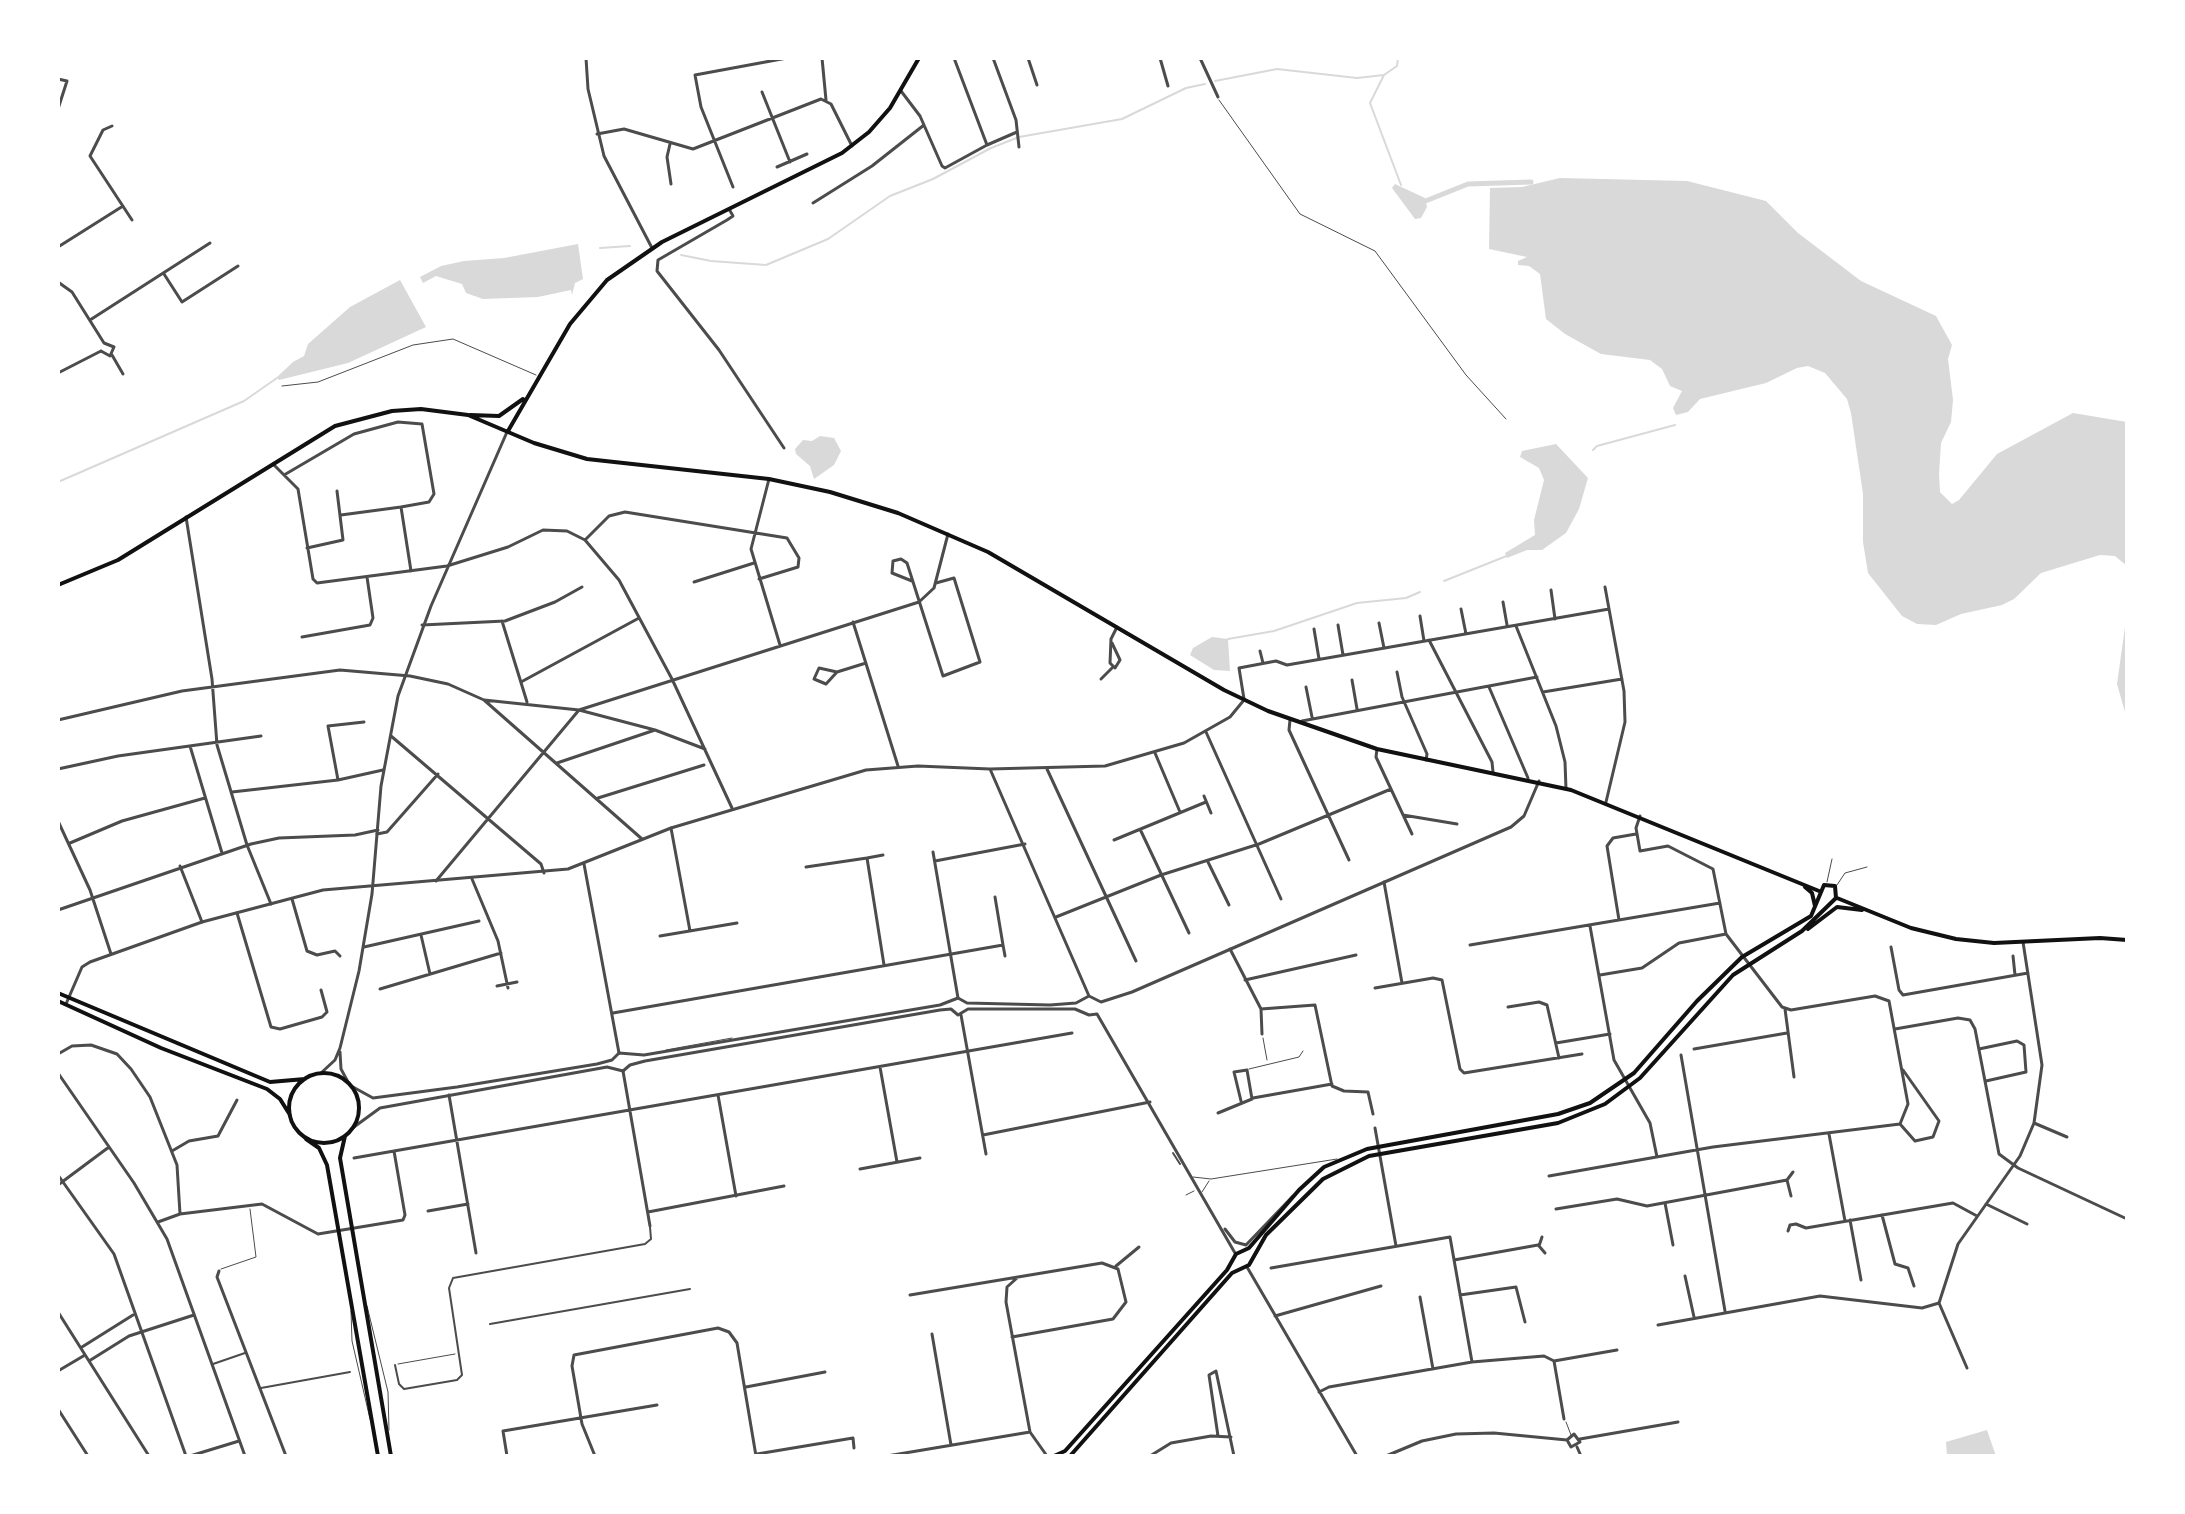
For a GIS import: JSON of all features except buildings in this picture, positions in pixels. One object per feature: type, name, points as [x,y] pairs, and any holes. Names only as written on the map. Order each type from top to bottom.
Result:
[{"type":"main road","points":[[508,431],[539,376],[595,293],[652,248],[833,159],[852,146],[876,126],[901,91],[919,58]]},
{"type":"main road","points":[[58,585],[108,566],[322,432],[369,415],[421,409],[499,416],[528,395]]},
{"type":"main road","points":[[468,415],[534,443],[600,461],[769,479],[871,504],[948,533],[1244,700],[1290,720],[1377,749],[1528,778],[1566,789],[1606,802],[1819,891]]},
{"type":"main road","points":[[1801,884],[1816,901],[1811,916]]},
{"type":"main road","points":[[1819,891],[1826,884],[1836,887],[1836,898]]},
{"type":"main road","points":[[1055,1456],[1065,1451],[1236,1254],[1244,1251],[1323,1164],[1379,1146],[1568,1112],[1602,1097],[1625,1081],[1742,957],[1811,916],[1821,898],[1819,891]]},
{"type":"main road","points":[[1821,898],[1829,902]]},
{"type":"main road","points":[[1802,931],[1817,920],[1829,902],[1836,898]]},
{"type":"main road","points":[[1836,898],[1911,928],[1956,939],[2023,942],[2127,940]]},
{"type":"main road","points":[[1070,1456],[1239,1268],[1247,1267],[1266,1235],[1328,1175],[1349,1163],[1380,1154],[1558,1123],[1598,1108],[1630,1087],[1723,984],[1748,964],[1837,907],[1864,910]]},
{"type":"main road","points":[[58,993],[270,1082],[282,1084],[321,1073],[336,1075],[348,1082],[360,1107],[354,1127],[345,1136],[325,1143],[306,1139]]},
{"type":"main road","points":[[58,1001],[267,1089],[282,1101],[296,1129],[319,1148],[326,1162],[378,1456]]},
{"type":"main road","points":[[290,1115],[291,1095],[305,1079]]},
{"type":"main road","points":[[345,1136],[340,1158],[391,1456]]},
{"type":"main road","points":[[1244,1251],[1251,1261]]},
{"type":"main road","points":[[1233,1260],[1239,1268]]},
{"type":"street","points":[[586,58],[597,134],[612,177],[652,248]]},
{"type":"street","points":[[733,187],[701,107],[695,75],[787,58]]},
{"type":"street","points":[[822,58],[826,100],[852,146]]},
{"type":"street","points":[[954,58],[987,145]]},
{"type":"street","points":[[993,58],[1016,120],[1019,147]]},
{"type":"street","points":[[1028,58],[1037,85]]},
{"type":"street","points":[[1160,58],[1168,86]]},
{"type":"street","points":[[1200,58],[1218,97]]},
{"type":"street","points":[[58,79],[67,81],[58,109]]},
{"type":"street","points":[[901,91],[910,98],[945,168],[987,145],[1017,135]]},
{"type":"street","points":[[762,92],[790,162]]},
{"type":"street","points":[[597,134],[624,129],[690,149],[818,99],[826,100]]},
{"type":"street","points":[[813,203],[872,166],[924,125]]},
{"type":"street","points":[[112,126],[103,130],[90,153],[132,220]]},
{"type":"street","points":[[670,144],[667,157],[671,184]]},
{"type":"street","points":[[777,167],[807,154]]},
{"type":"street","points":[[58,247],[123,206]]},
{"type":"street","points":[[729,209],[733,216],[658,260],[657,271],[719,350],[784,448]]},
{"type":"street","points":[[90,320],[210,243]]},
{"type":"street","points":[[164,273],[182,302],[238,266]]},
{"type":"street","points":[[58,282],[72,292],[104,343],[113,345],[112,355],[123,374]]},
{"type":"street","points":[[58,373],[101,351],[104,343]]},
{"type":"street","points":[[101,351],[112,355]]},
{"type":"street","points":[[284,475],[354,434],[386,424],[417,421],[425,429],[434,494],[429,502],[340,515]]},
{"type":"street","points":[[321,1073],[334,1062],[340,1048],[364,947],[383,770],[404,675],[447,566],[508,431]]},
{"type":"street","points":[[272,463],[299,492],[315,582],[447,566],[508,547],[543,530],[567,531],[585,540],[619,580],[672,679],[732,808]]},
{"type":"street","points":[[769,479],[753,533],[754,563],[780,645]]},
{"type":"street","points":[[307,548],[340,543],[344,538],[337,491]]},
{"type":"street","points":[[401,507],[411,571]]},
{"type":"street","points":[[585,540],[609,516],[625,512],[787,538],[799,560],[798,567],[759,579]]},
{"type":"street","points":[[186,517],[213,686],[217,741],[247,845],[271,904]]},
{"type":"street","points":[[436,881],[579,710],[919,602],[930,594],[936,583],[948,533]]},
{"type":"street","points":[[912,581],[892,573],[893,561],[905,560],[912,581],[919,602],[940,674],[943,676],[978,665],[954,578],[936,583]]},
{"type":"street","points":[[694,582],[754,563]]},
{"type":"street","points":[[302,637],[370,625],[373,618],[367,577]]},
{"type":"street","points":[[422,625],[502,621],[555,602],[582,587]]},
{"type":"street","points":[[1605,587],[1622,679],[1624,731],[1606,802]]},
{"type":"street","points":[[1551,590],[1555,619]]},
{"type":"street","points":[[1503,602],[1508,627]]},
{"type":"street","points":[[1461,609],[1466,634]]},
{"type":"street","points":[[66,1005],[82,967],[202,922],[271,904],[332,889],[544,873],[584,864],[671,828],[837,776],[898,766],[990,769],[1097,767],[1155,753],[1206,732],[1235,713],[1244,700],[1239,668],[1276,661],[1287,665],[1609,609]]},
{"type":"street","points":[[1420,616],[1426,641],[1457,691],[1492,762],[1493,772]]},
{"type":"street","points":[[521,682],[639,618]]},
{"type":"street","points":[[502,621],[527,703]]},
{"type":"street","points":[[853,622],[898,766]]},
{"type":"street","points":[[1379,623],[1384,648]]},
{"type":"street","points":[[1338,625],[1343,655]]},
{"type":"street","points":[[1516,625],[1563,750],[1566,789]]},
{"type":"street","points":[[1112,668],[1112,643],[1117,627]]},
{"type":"street","points":[[1314,629],[1319,659]]},
{"type":"street","points":[[1101,679],[1118,666],[1120,660],[1112,643]]},
{"type":"street","points":[[1260,651],[1263,663]]},
{"type":"street","points":[[837,672],[826,684],[814,679],[819,668],[837,672],[866,663]]},
{"type":"street","points":[[58,720],[213,686],[323,671],[404,675],[448,684],[484,700],[642,839]]},
{"type":"street","points":[[1397,672],[1404,701],[1427,754],[1426,760]]},
{"type":"street","points":[[1301,724],[1303,719],[1312,717],[1537,677]]},
{"type":"street","points":[[1543,692],[1622,679]]},
{"type":"street","points":[[1352,680],[1357,709]]},
{"type":"street","points":[[1489,686],[1492,700],[1527,769],[1528,778]]},
{"type":"street","points":[[1306,687],[1312,717]]},
{"type":"street","points":[[484,700],[579,710],[655,730],[705,749]]},
{"type":"street","points":[[1290,720],[1289,730],[1349,860]]},
{"type":"street","points":[[338,780],[328,726],[364,722]]},
{"type":"street","points":[[557,763],[655,730]]},
{"type":"street","points":[[1206,732],[1281,899]]},
{"type":"street","points":[[58,769],[261,736]]},
{"type":"street","points":[[389,736],[438,774],[541,864],[544,873]]},
{"type":"street","points":[[190,746],[222,853]]},
{"type":"street","points":[[1377,749],[1376,757],[1412,834]]},
{"type":"street","points":[[1155,753],[1180,813]]},
{"type":"street","points":[[598,798],[704,765]]},
{"type":"street","points":[[1047,768],[1104,898],[1136,961]]},
{"type":"street","points":[[990,769],[1089,996],[1101,1002],[1515,825],[1526,812],[1539,781]]},
{"type":"street","points":[[232,792],[338,780],[383,770]]},
{"type":"street","points":[[58,910],[247,845],[279,838],[387,832],[438,774]]},
{"type":"street","points":[[1056,917],[1161,875],[1256,844],[1391,789]]},
{"type":"street","points":[[1204,796],[1211,813]]},
{"type":"street","points":[[70,843],[122,821],[205,798]]},
{"type":"street","points":[[1114,840],[1206,802]]},
{"type":"street","points":[[1403,815],[1457,824]]},
{"type":"street","points":[[1640,816],[1636,834],[1640,851],[1668,846],[1711,867],[1726,934],[1785,1009],[1794,1077]]},
{"type":"street","points":[[58,821],[92,898],[111,954]]},
{"type":"street","points":[[671,828],[690,931]]},
{"type":"street","points":[[1140,829],[1189,933]]},
{"type":"street","points":[[1619,920],[1607,846],[1613,838],[1636,834]]},
{"type":"street","points":[[935,861],[1025,844]]},
{"type":"street","points":[[933,852],[958,998]]},
{"type":"street","points":[[806,867],[883,855]]},
{"type":"street","points":[[867,858],[884,965]]},
{"type":"street","points":[[1208,862],[1229,905]]},
{"type":"street","points":[[584,864],[619,1053]]},
{"type":"street","points":[[180,866],[202,922]]},
{"type":"street","points":[[472,879],[501,953],[507,986]]},
{"type":"street","points":[[1384,882],[1402,983]]},
{"type":"street","points":[[995,897],[1005,956]]},
{"type":"street","points":[[291,899],[307,951],[317,955],[335,951],[340,956]]},
{"type":"street","points":[[1470,945],[1720,903]]},
{"type":"street","points":[[237,913],[271,1027],[280,1029],[322,1017],[327,1012],[321,990]]},
{"type":"street","points":[[364,947],[479,921]]},
{"type":"street","points":[[660,936],[737,923]]},
{"type":"street","points":[[1590,926],[1614,1060],[1652,1126],[1657,1157]]},
{"type":"street","points":[[1600,975],[1642,968],[1679,943],[1726,934]]},
{"type":"street","points":[[421,935],[430,975]]},
{"type":"street","points":[[1658,1325],[1820,1296],[1922,1308],[1939,1303],[1945,1293],[1954,1252],[2013,1166],[2034,1123],[2042,1065],[2023,942]]},
{"type":"street","points":[[613,1013],[1003,945]]},
{"type":"street","points":[[1891,947],[1899,992],[1903,995],[2028,973]]},
{"type":"street","points":[[1230,949],[1261,1009],[1262,1034]]},
{"type":"street","points":[[380,989],[501,953]]},
{"type":"street","points":[[1245,980],[1356,955]]},
{"type":"street","points":[[2013,956],[2015,975]]},
{"type":"street","points":[[1375,988],[1442,980],[1460,1069],[1464,1073],[1582,1054]]},
{"type":"street","points":[[497,986],[517,982]]},
{"type":"street","points":[[958,998],[967,1003],[1050,1005],[1082,1002],[1089,996]]},
{"type":"street","points":[[1785,1009],[1880,996],[1890,1003],[1908,1104],[1900,1124]]},
{"type":"street","points":[[619,1053],[628,1056],[654,1054],[951,1002],[958,998]]},
{"type":"street","points":[[951,1002],[951,1009]]},
{"type":"street","points":[[1082,1002],[1083,1011]]},
{"type":"street","points":[[1101,1002],[1097,1014],[1236,1254]]},
{"type":"street","points":[[967,1003],[968,1009]]},
{"type":"street","points":[[1261,1009],[1312,1003],[1318,1009],[1332,1084],[1339,1090],[1365,1091],[1369,1094],[1373,1114]]},
{"type":"street","points":[[1508,1007],[1545,1003],[1559,1058]]},
{"type":"street","points":[[623,1071],[630,1065],[951,1009],[961,1015],[986,1154]]},
{"type":"street","points":[[961,1015],[968,1009],[1083,1011],[1089,1015],[1097,1014]]},
{"type":"street","points":[[1895,1029],[1966,1019],[1974,1026],[1998,1152],[2013,1166],[2127,1219]]},
{"type":"street","points":[[354,1158],[1072,1033]]},
{"type":"street","points":[[1694,1049],[1787,1033]]},
{"type":"street","points":[[1556,1043],[1610,1034]]},
{"type":"street","points":[[1979,1049],[2019,1041],[2026,1056],[2025,1074],[1985,1082]]},
{"type":"street","points":[[58,1054],[81,1045],[117,1054],[150,1097],[177,1165],[180,1214]]},
{"type":"street","points":[[340,1048],[340,1064],[348,1082]]},
{"type":"street","points":[[353,1087],[364,1095],[378,1098],[612,1060],[619,1053]]},
{"type":"street","points":[[1681,1055],[1725,1312]]},
{"type":"street","points":[[628,1056],[630,1065]]},
{"type":"street","points":[[612,1060],[614,1067]]},
{"type":"street","points":[[354,1127],[377,1109],[614,1067],[623,1071]]},
{"type":"street","points":[[880,1067],[897,1162]]},
{"type":"street","points":[[1900,1124],[1915,1141],[1931,1139],[1936,1132],[1937,1113],[1901,1068]]},
{"type":"street","points":[[1241,1101],[1234,1072],[1247,1070],[1252,1099]]},
{"type":"street","points":[[395,1365],[399,1384],[404,1389],[457,1380],[463,1373],[449,1288],[453,1278],[645,1244],[651,1237],[623,1071]]},
{"type":"street","points":[[58,1073],[158,1222],[245,1456]]},
{"type":"street","points":[[1218,1113],[1241,1101],[1332,1084]]},
{"type":"street","points":[[449,1095],[476,1253]]},
{"type":"street","points":[[718,1095],[736,1196]]},
{"type":"street","points":[[172,1151],[189,1141],[218,1136],[237,1100]]},
{"type":"street","points":[[983,1135],[1150,1102]]},
{"type":"street","points":[[2034,1123],[2067,1137]]},
{"type":"street","points":[[1549,1176],[1697,1149],[1900,1124]]},
{"type":"street","points":[[1375,1128],[1396,1246]]},
{"type":"street","points":[[1829,1134],[1861,1280]]},
{"type":"street","points":[[58,1185],[109,1147]]},
{"type":"street","points":[[158,1222],[180,1214],[256,1204],[268,1205],[314,1233],[401,1221],[405,1217],[394,1151]]},
{"type":"street","points":[[1173,1153],[1180,1164]]},
{"type":"street","points":[[860,1169],[920,1158]]},
{"type":"street","points":[[1556,1209],[1617,1199],[1643,1206],[1665,1203],[1787,1180],[1793,1172]]},
{"type":"street","points":[[58,1175],[114,1254],[133,1315],[144,1332],[188,1456],[239,1441]]},
{"type":"street","points":[[1787,1180],[1791,1196]]},
{"type":"street","points":[[648,1212],[784,1186]]},
{"type":"street","points":[[1222,1227],[1235,1242],[1246,1245],[1294,1195]]},
{"type":"street","points":[[1665,1203],[1673,1245]]},
{"type":"street","points":[[1788,1231],[1790,1225],[1806,1228],[1956,1203],[1977,1216]]},
{"type":"street","points":[[428,1211],[468,1204]]},
{"type":"street","points":[[1986,1204],[2027,1224]]},
{"type":"street","points":[[1882,1215],[1895,1264],[1908,1268],[1914,1286]]},
{"type":"street","points":[[1271,1268],[1450,1237],[1472,1362]]},
{"type":"street","points":[[1538,1245],[1542,1237]]},
{"type":"street","points":[[1454,1260],[1538,1245]]},
{"type":"street","points":[[1538,1245],[1545,1253]]},
{"type":"street","points":[[1116,1266],[1139,1247]]},
{"type":"street","points":[[910,1295],[1102,1263],[1116,1266]]},
{"type":"street","points":[[1012,1337],[1113,1319],[1126,1302],[1116,1266]]},
{"type":"street","points":[[1247,1267],[1357,1456]]},
{"type":"street","points":[[219,1271],[217,1277],[286,1456]]},
{"type":"street","points":[[1685,1276],[1694,1317]]},
{"type":"street","points":[[1006,1291],[1020,1277]]},
{"type":"street","points":[[998,1281],[1006,1291],[1030,1432],[1047,1456]]},
{"type":"street","points":[[1275,1316],[1381,1286]]},
{"type":"street","points":[[1460,1295],[1516,1287],[1525,1322]]},
{"type":"street","points":[[490,1324],[690,1289]]},
{"type":"street","points":[[1420,1297],[1433,1369]]},
{"type":"street","points":[[1939,1303],[1967,1368]]},
{"type":"street","points":[[58,1312],[149,1456]]},
{"type":"street","points":[[81,1348],[133,1315]]},
{"type":"street","points":[[89,1361],[129,1336],[194,1315]]},
{"type":"street","points":[[595,1456],[581,1418],[572,1361],[576,1354],[718,1328],[733,1335],[739,1349],[756,1455],[853,1438],[854,1448]]},
{"type":"street","points":[[932,1334],[951,1445]]},
{"type":"street","points":[[1319,1392],[1329,1387],[1472,1362],[1544,1356],[1554,1361],[1617,1350]]},
{"type":"street","points":[[212,1365],[247,1352]]},
{"type":"street","points":[[58,1371],[85,1355]]},
{"type":"street","points":[[1554,1361],[1564,1419]]},
{"type":"street","points":[[1218,1436],[1209,1375],[1216,1371],[1234,1456]]},
{"type":"street","points":[[260,1388],[350,1372]]},
{"type":"street","points":[[745,1387],[825,1372]]},
{"type":"street","points":[[789,1379],[791,1389]]},
{"type":"street","points":[[507,1456],[503,1431],[657,1405]]},
{"type":"street","points":[[58,1409],[88,1456]]},
{"type":"street","points":[[1567,1440],[1571,1435],[1580,1439],[1678,1422]]},
{"type":"street","points":[[887,1456],[1030,1432]]},
{"type":"street","points":[[1386,1456],[1422,1441],[1456,1434],[1567,1440]]},
{"type":"street","points":[[1150,1456],[1160,1448],[1218,1436],[1231,1437]]},
{"type":"street","points":[[1580,1439],[1577,1447],[1581,1456]]},
{"type":"street","points":[[1567,1440],[1570,1447],[1577,1447]]},
{"type":"street","points":[[1160,1448],[1164,1456]]},
{"type":"lane","points":[[1218,97],[1300,214],[1375,251],[1466,375],[1506,419]]},
{"type":"lane","points":[[282,386],[318,382],[413,345],[453,339],[539,376]]},
{"type":"lane","points":[[1826,884],[1832,859]]},
{"type":"lane","points":[[1836,887],[1845,873],[1867,867]]},
{"type":"lane","points":[[1262,1034],[1267,1063]]},
{"type":"lane","points":[[1247,1070],[1299,1057],[1303,1051]]},
{"type":"lane","points":[[1193,1177],[1211,1179],[1323,1164],[1328,1175]]},
{"type":"lane","points":[[1186,1195],[1201,1190],[1211,1179]]},
{"type":"lane","points":[[219,1271],[256,1257],[250,1205]]},
{"type":"lane","points":[[395,1365],[460,1353]]},
{"type":"lane","points":[[1564,1419],[1571,1435]]},
{"type":"shaded area","points":[[1560,178],[1687,181],[1766,201],[1798,233],[1861,281],[1936,316],[1952,345],[1948,359],[1953,400],[1951,422],[1941,443],[1939,474],[1940,492],[1952,504],[1959,500],[1997,454],[2073,413],[2127,422],[2127,566],[2115,556],[2100,555],[2041,573],[2014,599],[2002,605],[1961,614],[1936,625],[1917,624],[1902,616],[1868,573],[1863,542],[1863,494],[1851,413],[1847,399],[1825,373],[1808,366],[1797,368],[1766,383],[1700,399],[1688,412],[1676,415],[1673,408],[1682,391],[1670,386],[1662,369],[1650,360],[1601,354],[1565,334],[1546,319],[1540,274],[1529,266],[1518,265],[1518,261],[1527,257],[1489,249],[1490,188],[1522,187]]},
{"type":"shaded area","points":[[1395,184],[1425,198],[1427,207],[1421,218],[1415,219],[1392,188]]},
{"type":"shaded area","points":[[578,244],[583,279],[575,283],[572,295],[571,290],[538,297],[483,299],[466,293],[462,284],[436,276],[423,283],[420,277],[441,266],[464,261],[504,258]]},
{"type":"shaded area","points":[[400,280],[426,327],[348,363],[279,380],[277,377],[304,356],[308,344],[350,307]]},
{"type":"shaded area","points":[[820,436],[834,438],[841,451],[834,465],[814,479],[810,466],[796,454],[795,449],[803,440],[812,441]]},
{"type":"shaded area","points":[[1556,444],[1588,478],[1579,509],[1566,533],[1542,550],[1527,550],[1507,558],[1505,553],[1535,535],[1534,520],[1544,480],[1539,468],[1520,457],[1522,451]]},
{"type":"shaded area","points":[[2127,613],[2127,719],[2117,684]]},
{"type":"shaded area","points":[[1212,637],[1228,639],[1230,671],[1214,670],[1190,655],[1193,648]]},
{"type":"shaded area","points":[[1987,1430],[1996,1456],[1947,1456],[1946,1442]]},
{"type":"waterway","points":[[1398,58],[1397,66],[1384,75],[1370,103],[1401,185]]},
{"type":"waterway","points":[[1215,81],[1277,69],[1357,78],[1384,75]]},
{"type":"waterway","points":[[681,255],[711,261],[766,265],[828,239],[890,196],[933,179],[991,148],[1019,137],[1122,119],[1186,88],[1205,84]]},
{"type":"waterway","points":[[1423,202],[1468,184],[1531,182]]},
{"type":"waterway","points":[[600,248],[630,246]]},
{"type":"waterway","points":[[58,482],[244,401],[277,378]]},
{"type":"waterway","points":[[1593,450],[1597,446],[1675,425]]},
{"type":"waterway","points":[[1444,581],[1509,555]]},
{"type":"waterway","points":[[1228,639],[1274,631],[1357,603],[1406,598],[1420,592]]}]
